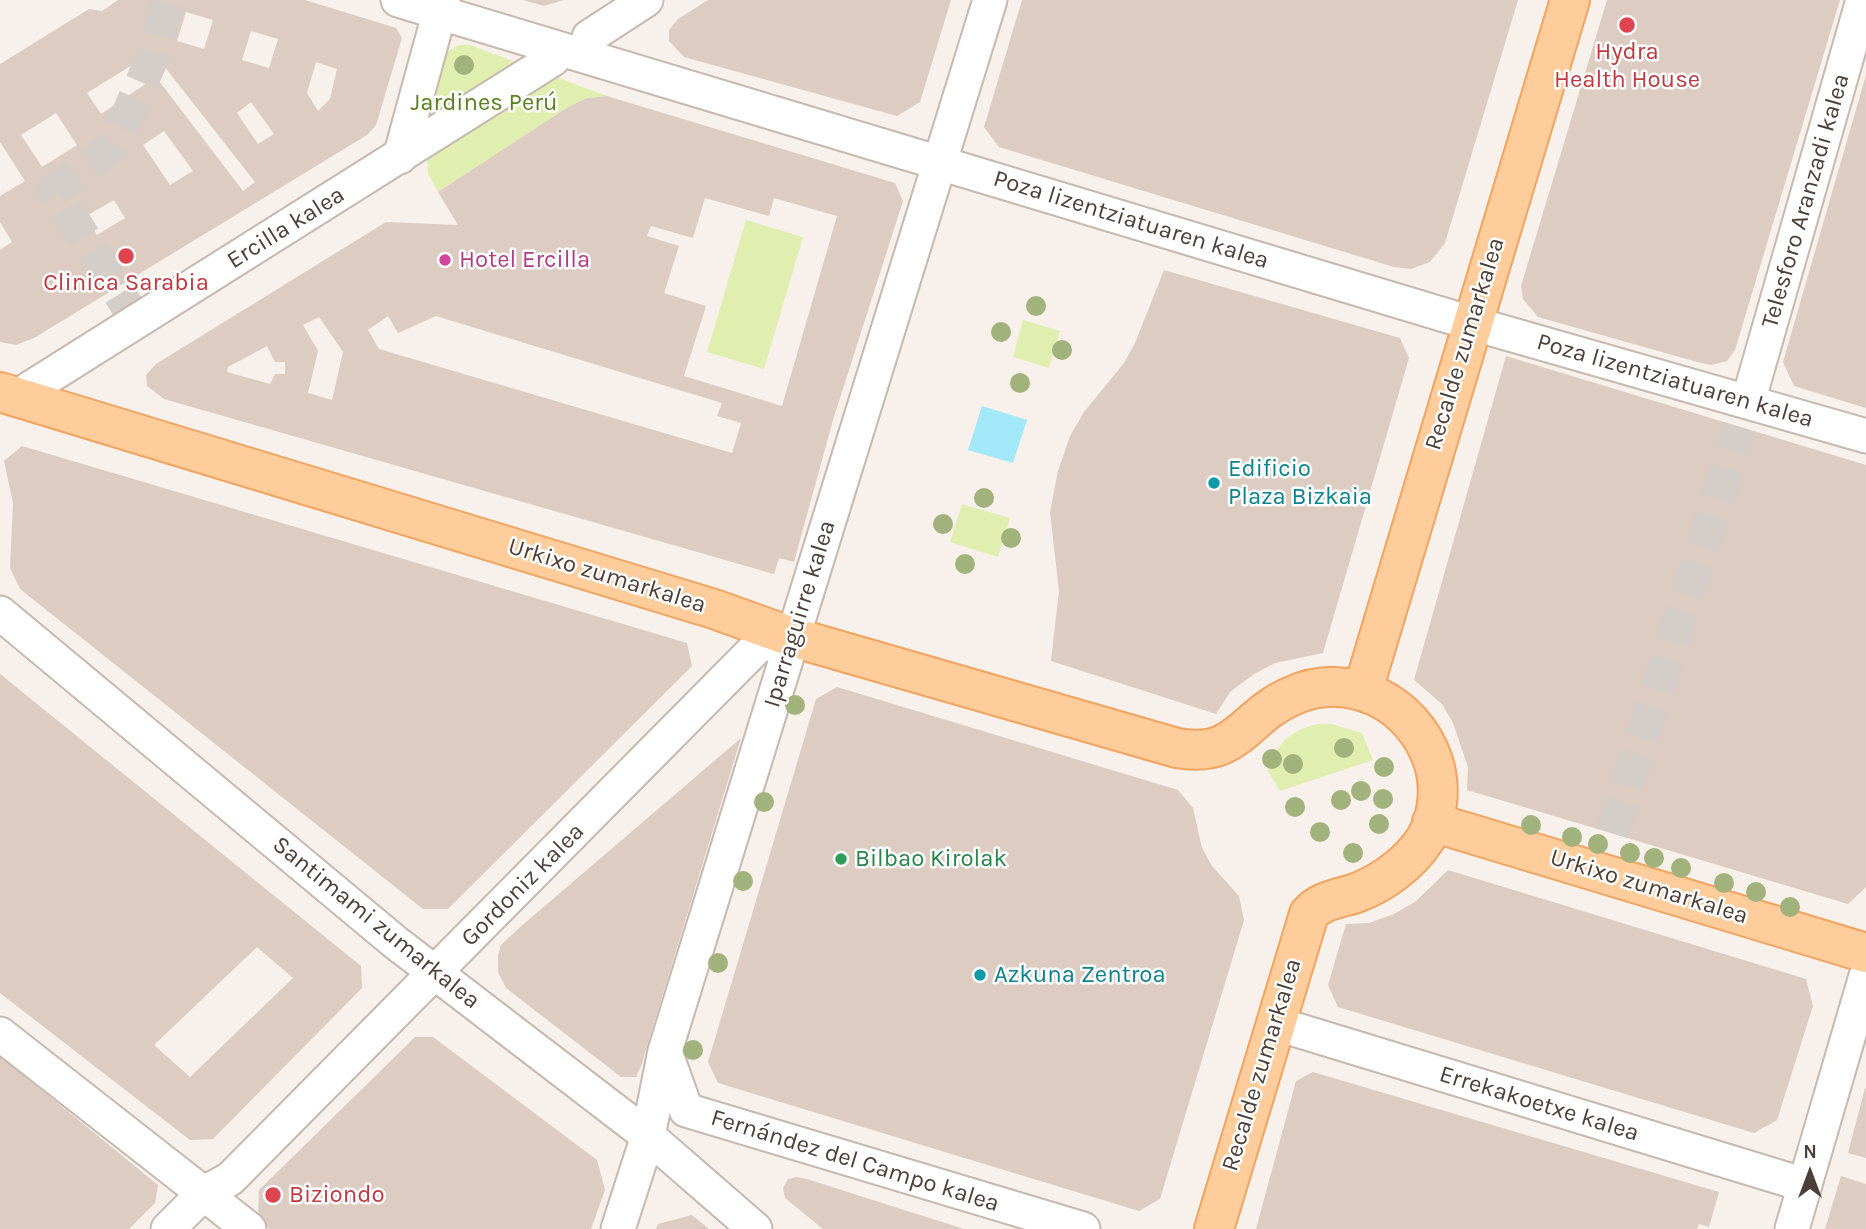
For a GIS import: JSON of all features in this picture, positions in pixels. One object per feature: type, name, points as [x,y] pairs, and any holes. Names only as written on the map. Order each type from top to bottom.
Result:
[{"type":"main road","name":"Recalde zumarkalea","points":[[1363,690],[1570,0]]},
{"type":"main road","name":"Urkixo zumarkalea","points":[[9,394],[714,609],[792,637],[1177,748],[1215,749],[1238,738],[1260,714],[1293,695],[1320,688],[1363,690]]},
{"type":"main road","points":[[1363,690],[1396,708],[1425,743],[1432,758],[1438,790],[1432,822]]},
{"type":"main road","name":"Recalde zumarkalea","points":[[1214,1229],[1273,1023],[1309,914],[1318,904],[1359,892],[1385,879],[1418,848],[1432,822]]},
{"type":"main road","name":"Urkixo zumarkalea","points":[[1432,822],[1866,953]]},
{"type":"street","name":"Poza lizentziatuaren kalea","points":[[398,0],[441,6],[1471,323],[1866,436]]},
{"type":"street","points":[[589,37],[646,0]]},
{"type":"street","name":"Iparraguirre kalea","points":[[618,1229],[648,1136],[665,1051],[990,0]]},
{"type":"street","name":"Telesforo Aranzadi kalea","points":[[1748,402],[1863,0]]},
{"type":"street","points":[[400,157],[441,6]]},
{"type":"street","name":"Ercilla kalea","points":[[9,394],[400,157],[554,59]]},
{"type":"street","name":"Santimami zumarkalea","points":[[0,613],[435,973],[648,1136],[755,1229]]},
{"type":"street","name":"Gordoniz kalea","points":[[168,1229],[204,1193],[230,1179],[758,646],[792,637]]},
{"type":"street","points":[[1793,1229],[1866,976]]},
{"type":"street","name":"Errekakoetxe kalea","points":[[1273,1023],[1805,1185]]},
{"type":"street","points":[[0,1034],[249,1229]]},
{"type":"street","name":"Fernández del Campo kalea","points":[[665,1051],[686,1110],[1083,1229]]},
{"type":"green space","name":"Jardines Perú","points":[[459,45],[470,45],[607,96],[587,98],[568,107],[438,192],[428,174],[427,153],[443,54]]},
{"type":"green space","points":[[746,220],[803,237],[764,369],[707,352]]},
{"type":"green space","points":[[1023,320],[1060,331],[1049,368],[1013,357]]},
{"type":"green space","points":[[962,504],[1010,518],[998,557],[950,542]]},
{"type":"green space","points":[[1317,724],[1332,724],[1362,733],[1373,760],[1280,791],[1267,770],[1276,752],[1292,735]]},
{"type":"water","points":[[982,406],[1027,420],[1013,463],[968,450]]},
{"type":"building","points":[[118,0],[305,0],[396,28],[402,38],[376,125],[367,135],[34,338],[16,345],[0,342],[0,250],[12,242],[0,222],[0,196],[25,181],[0,142],[0,64],[89,9],[102,11]],"holes":[[[186,12],[213,20],[204,49],[177,41]],[[251,31],[278,39],[269,68],[242,60]],[[153,52],[255,182],[243,191],[156,77],[101,114],[87,93]],[[316,62],[337,69],[330,99],[318,111],[307,93]],[[251,102],[274,134],[258,144],[237,113]],[[56,113],[77,145],[42,167],[21,135]],[[164,131],[193,171],[170,185],[143,145]],[[114,200],[125,218],[97,235],[86,216]]]},
{"type":"building","points":[[523,0],[564,0],[544,6]]},
{"type":"building","points":[[708,0],[951,0],[920,102],[897,116],[684,57],[669,41],[669,30],[678,19]]},
{"type":"building","points":[[1022,0],[1518,0],[1445,243],[1430,262],[1411,269],[1394,267],[999,147],[984,127]]},
{"type":"building","points":[[1607,0],[1840,0],[1735,350],[1727,361],[1711,365],[1697,362],[1538,317],[1523,299],[1521,286]]},
{"type":"building","points":[[1866,75],[1866,408],[1794,386],[1783,362]]},
{"type":"building","points":[[607,96],[895,183],[903,201],[833,420],[794,562],[779,558],[774,574],[164,399],[147,386],[146,375],[156,364],[386,222],[458,225],[438,192],[568,107],[587,98]],"holes":[[[705,198],[769,216],[774,198],[837,216],[782,406],[684,376],[706,306],[664,293],[679,246],[647,236],[651,226],[693,238]],[[388,316],[398,333],[436,316],[722,403],[717,416],[741,423],[732,453],[379,349],[368,330]],[[319,317],[343,352],[332,400],[308,393],[318,351],[303,325]],[[267,346],[275,362],[285,362],[285,374],[275,374],[270,384],[227,372],[228,367]]]},
{"type":"building","name":"Edificio Plaza Bizkaia","points":[[1164,270],[1400,338],[1409,358],[1323,653],[1275,663],[1254,674],[1230,692],[1216,714],[1051,661],[1059,591],[1050,512],[1058,471],[1070,436],[1084,412],[1124,363],[1135,343]]},
{"type":"building","points":[[1506,356],[1866,465],[1866,887],[1848,904],[1467,790],[1468,767],[1453,723],[1442,704],[1414,680]]},
{"type":"building","points":[[22,446],[687,643],[692,666],[448,909],[423,909],[20,589],[10,568],[13,503],[4,461]]},
{"type":"building","points":[[0,674],[361,966],[362,988],[213,1139],[190,1140],[0,993]],"holes":[[[257,947],[293,978],[190,1077],[154,1045]]]},
{"type":"building","name":"Azkuna Zentroa","points":[[837,687],[1178,790],[1193,808],[1202,848],[1212,866],[1239,896],[1244,920],[1160,1199],[1139,1211],[718,1083],[708,1062],[816,699]]},
{"type":"building","points":[[741,738],[641,1066],[636,1077],[621,1077],[506,988],[498,972],[501,945]]},
{"type":"building","points":[[1448,870],[1806,979],[1813,1006],[1777,1120],[1754,1133],[1338,1007],[1328,985],[1346,924],[1369,923],[1394,914],[1415,902]]},
{"type":"building","points":[[415,1037],[433,1037],[597,1160],[605,1190],[591,1229],[270,1229],[258,1219],[259,1190]]},
{"type":"building","points":[[0,1056],[158,1185],[155,1203],[129,1229],[0,1229]]},
{"type":"building","points":[[1313,1072],[1719,1192],[1709,1227],[1699,1224],[1697,1229],[1256,1229],[1296,1081]]},
{"type":"building","points":[[1866,1089],[1866,1158],[1848,1153]]},
{"type":"building","points":[[1841,1176],[1866,1184],[1866,1229],[1825,1229]]},
{"type":"building","points":[[797,1177],[964,1229],[823,1229],[785,1198],[783,1188],[788,1179]]},
{"type":"building","points":[[692,1215],[709,1229],[656,1229],[658,1224]]},
{"type":"tunnel","points":[[137,322],[54,189],[114,146],[154,54],[168,0]]},
{"type":"tunnel","points":[[1612,833],[1740,427]]},
{"type":"place","name":"Hydra Health House","points":[[1627,25]]},
{"type":"place","name":"Clinica Sarabia","points":[[126,256]]},
{"type":"place","name":"Hotel Ercilla","points":[[445,260]]},
{"type":"place","name":"Edificio Plaza Bizkaia","points":[[1214,483]]},
{"type":"place","name":"Bilbao Kirolak","points":[[841,859]]},
{"type":"place","name":"Azkuna Zentroa","points":[[980,975]]},
{"type":"place","name":"Biziondo","points":[[273,1195]]}]
